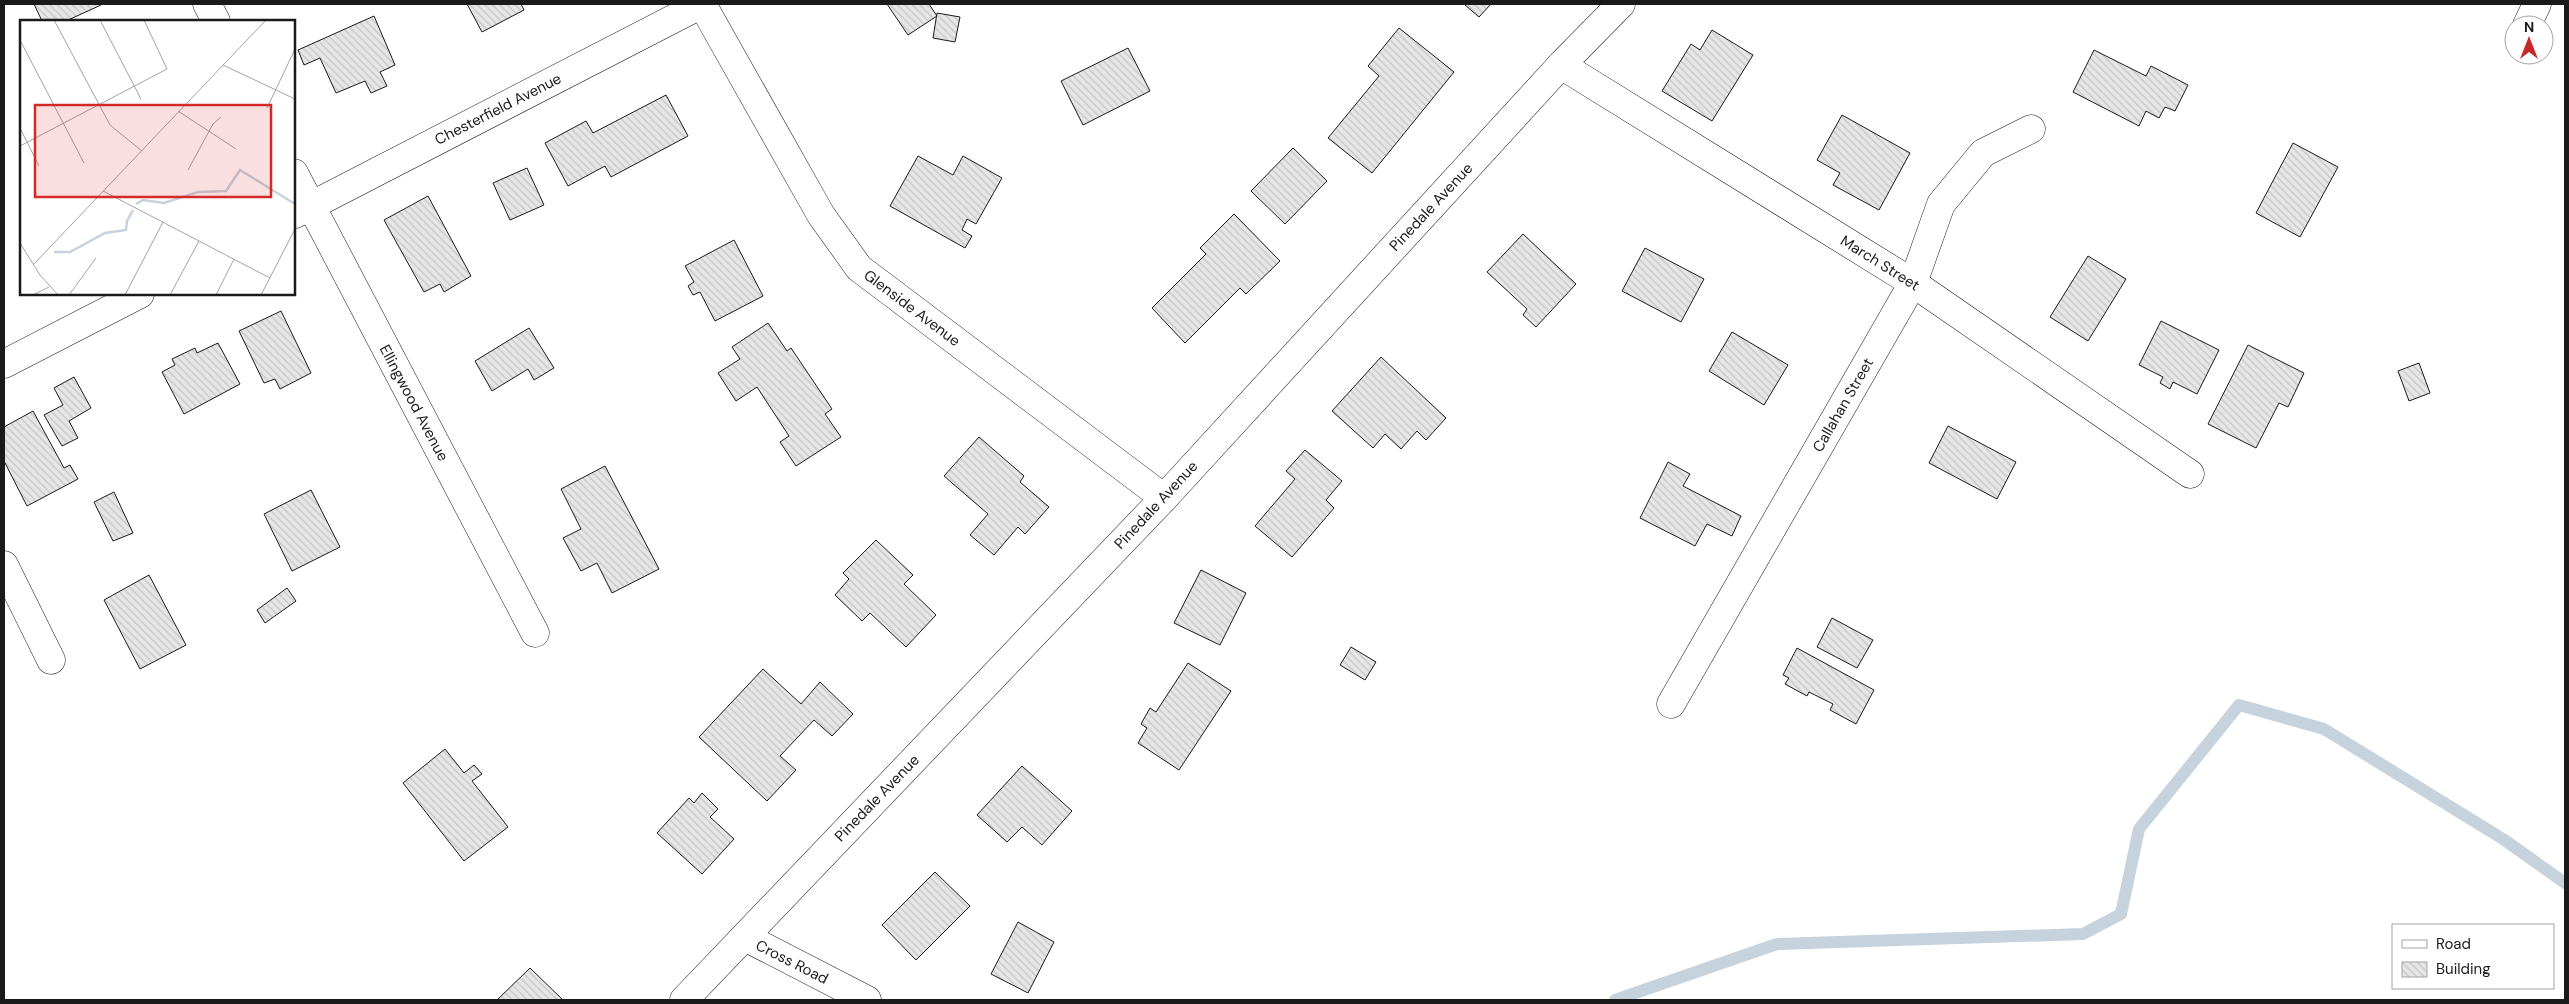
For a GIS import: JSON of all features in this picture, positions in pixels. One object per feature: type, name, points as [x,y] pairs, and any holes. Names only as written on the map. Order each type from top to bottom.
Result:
[{"type":"street","points":[[207,4],[215,20]]},
{"type":"street","name":"Chesterfield Avenue","points":[[302,210],[702,4]]},
{"type":"street","name":"Glenside Avenue","points":[[702,4],[821,215],[859,268],[1164,498]]},
{"type":"street","name":"Pinedale Avenue","points":[[684,1000],[1164,498],[1561,65],[1622,4]]},
{"type":"street","name":"March Street","points":[[1561,65],[1913,283],[2190,474]]},
{"type":"street","name":"Callahan Street","points":[[1671,704],[1913,283],[1941,204],[1983,153],[2031,129]]},
{"type":"street","name":"Ellingwood Avenue","points":[[295,178],[302,210],[535,633]]},
{"type":"street","points":[[4,364],[138,295]]},
{"type":"street","points":[[4,565],[52,660]]},
{"type":"street","name":"Cross Road","points":[[745,937],[867,1000]]},
{"type":"building","points":[[34,4],[101,5],[68,20],[42,20]]},
{"type":"building","points":[[467,4],[521,4],[524,10],[482,32]]},
{"type":"building","points":[[887,4],[929,4],[937,16],[908,35]]},
{"type":"building","points":[[1464,4],[1491,4],[1479,17]]},
{"type":"building","points":[[937,13],[960,17],[955,42],[933,38]]},
{"type":"building","points":[[374,16],[395,65],[380,72],[387,86],[371,93],[365,81],[336,93],[320,58],[304,65],[298,50]]},
{"type":"building","points":[[1399,28],[1454,72],[1372,173],[1328,138],[1379,76],[1368,66]]},
{"type":"building","points":[[1712,30],[1753,55],[1712,121],[1662,91],[1691,44],[1700,50]]},
{"type":"building","points":[[1128,48],[1150,91],[1083,125],[1061,81]]},
{"type":"building","points":[[2094,50],[2146,76],[2151,66],[2188,85],[2175,111],[2165,107],[2159,118],[2146,111],[2139,126],[2073,92]]},
{"type":"building","points":[[666,95],[688,136],[611,177],[605,166],[568,186],[545,143],[586,121],[593,133]]},
{"type":"building","points":[[1842,115],[1910,153],[1879,210],[1833,185],[1840,173],[1817,160]]},
{"type":"building","points":[[2293,143],[2338,167],[2300,237],[2256,213]]},
{"type":"building","points":[[1293,148],[1327,181],[1285,224],[1251,191]]},
{"type":"building","points":[[918,156],[953,175],[963,156],[1002,178],[976,224],[967,219],[962,230],[972,236],[965,248],[890,206]]},
{"type":"building","points":[[527,168],[544,205],[510,220],[493,183]]},
{"type":"building","points":[[428,196],[471,276],[444,292],[440,284],[424,292],[384,220]]},
{"type":"building","points":[[1234,214],[1280,261],[1246,294],[1240,288],[1185,343],[1152,308],[1206,254],[1200,248]]},
{"type":"building","points":[[1523,234],[1576,284],[1536,327],[1523,315],[1527,309],[1487,272]]},
{"type":"building","points":[[734,240],[763,296],[715,321],[700,292],[693,295],[688,286],[694,282],[685,266]]},
{"type":"building","points":[[1645,248],[1704,279],[1681,322],[1622,291]]},
{"type":"building","points":[[2088,256],[2126,279],[2088,341],[2050,317]]},
{"type":"building","points":[[281,311],[311,373],[280,389],[275,379],[264,383],[239,331]]},
{"type":"building","points":[[2161,321],[2219,350],[2197,394],[2173,382],[2170,389],[2160,383],[2163,377],[2139,365]]},
{"type":"building","points":[[768,323],[787,351],[791,348],[832,409],[825,414],[841,437],[796,466],[780,442],[789,436],[757,387],[736,401],[718,373],[740,359],[732,347]]},
{"type":"building","points":[[529,328],[554,368],[534,380],[528,369],[492,391],[475,361]]},
{"type":"building","points":[[1732,332],[1788,365],[1764,405],[1709,371]]},
{"type":"building","points":[[218,343],[240,384],[184,414],[162,372],[175,365],[172,359],[195,348],[197,353]]},
{"type":"building","points":[[2248,345],[2304,373],[2288,407],[2279,403],[2256,448],[2208,424]]},
{"type":"building","points":[[1381,357],[1446,418],[1426,440],[1417,431],[1401,449],[1385,434],[1373,448],[1332,411]]},
{"type":"building","points":[[2419,363],[2430,393],[2409,401],[2398,371]]},
{"type":"building","points":[[74,377],[91,408],[69,421],[78,438],[62,446],[44,415],[63,405],[54,388]]},
{"type":"building","points":[[33,411],[64,468],[70,465],[78,479],[27,506],[4,461],[4,427]]},
{"type":"building","points":[[1948,426],[2016,462],[1997,499],[1929,463]]},
{"type":"building","points":[[979,437],[1024,476],[1020,482],[1049,507],[1025,534],[1018,527],[994,555],[970,535],[988,514],[944,476]]},
{"type":"building","points":[[1305,450],[1342,481],[1326,500],[1334,508],[1292,557],[1255,526],[1295,479],[1286,471]]},
{"type":"building","points":[[1668,462],[1690,474],[1683,486],[1741,516],[1732,536],[1707,524],[1695,546],[1640,518]]},
{"type":"building","points":[[605,466],[659,569],[612,593],[597,563],[581,571],[563,538],[581,529],[561,489]]},
{"type":"building","points":[[311,490],[340,547],[292,571],[264,514]]},
{"type":"building","points":[[114,492],[133,533],[113,541],[94,502]]},
{"type":"building","points":[[876,540],[913,575],[904,584],[936,615],[906,647],[870,613],[862,621],[835,595],[849,579],[843,573]]},
{"type":"building","points":[[1201,570],[1246,593],[1220,645],[1174,623]]},
{"type":"building","points":[[149,575],[186,645],[140,669],[104,600]]},
{"type":"building","points":[[287,588],[296,601],[265,623],[257,610]]},
{"type":"building","points":[[1832,618],[1873,640],[1857,668],[1817,647]]},
{"type":"building","points":[[1351,647],[1376,662],[1365,680],[1340,665]]},
{"type":"building","points":[[1797,648],[1874,690],[1856,724],[1830,710],[1833,704],[1809,692],[1807,696],[1785,684],[1789,678],[1783,675]]},
{"type":"building","points":[[1188,663],[1231,691],[1179,770],[1138,743],[1147,728],[1141,724],[1150,708],[1156,712]]},
{"type":"building","points":[[763,669],[801,704],[820,682],[853,714],[832,736],[814,720],[780,756],[796,770],[767,801],[699,737]]},
{"type":"building","points":[[445,749],[464,773],[474,765],[482,774],[472,781],[508,827],[464,861],[403,783]]},
{"type":"building","points":[[1022,766],[1072,811],[1042,845],[1022,827],[1007,842],[977,815]]},
{"type":"building","points":[[702,793],[718,809],[710,817],[734,839],[702,874],[657,833],[689,798],[694,803]]},
{"type":"building","points":[[935,872],[970,906],[916,960],[882,925]]},
{"type":"building","points":[[1018,922],[1054,942],[1028,993],[991,974]]},
{"type":"building","points":[[530,968],[563,1000],[497,1000]]},
{"type":"waterway","points":[[1615,1000],[1777,944],[2083,934],[2121,914],[2139,829],[2239,705],[2324,729],[2503,839],[2565,883]]}]
